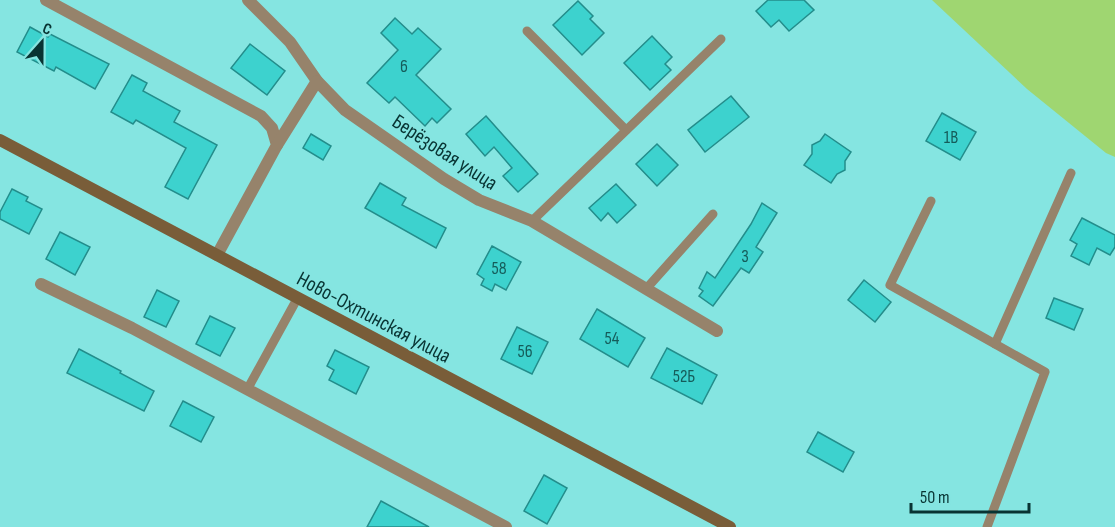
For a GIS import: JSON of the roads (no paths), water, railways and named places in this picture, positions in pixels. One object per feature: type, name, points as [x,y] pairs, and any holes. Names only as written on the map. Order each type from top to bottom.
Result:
[{"type":"street","points":[[46,0],[261,116],[272,128],[277,145]]},
{"type":"street","name":"Берёзовая улица","points":[[248,0],[290,42],[317,81],[345,110],[444,179],[479,200],[532,221],[717,331]]},
{"type":"street","points":[[216,255],[277,145],[317,81]]},
{"type":"street","name":"Ново-Охтинская улица","points":[[0,140],[730,527]]},
{"type":"street","points":[[41,284],[132,328],[506,527]]},
{"type":"lane","points":[[527,31],[626,130]]},
{"type":"lane","points":[[532,221],[721,39]]},
{"type":"lane","points":[[995,344],[1071,172]]},
{"type":"lane","points":[[931,201],[890,285],[1045,372],[987,527]]},
{"type":"lane","points":[[646,289],[714,214]]},
{"type":"lane","points":[[247,390],[297,299]]}]
